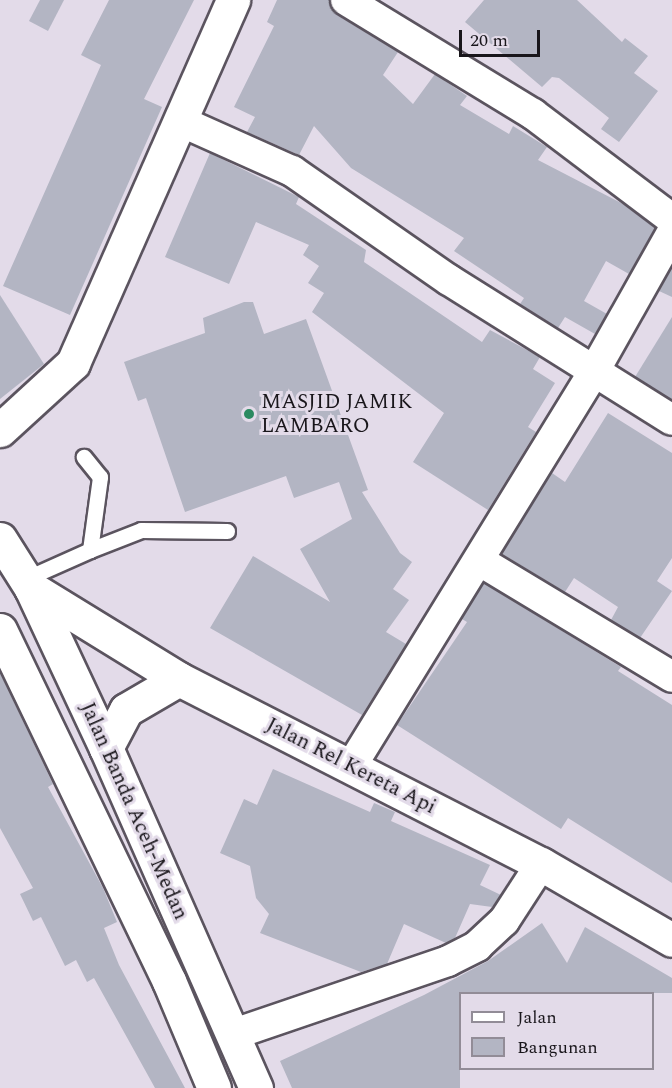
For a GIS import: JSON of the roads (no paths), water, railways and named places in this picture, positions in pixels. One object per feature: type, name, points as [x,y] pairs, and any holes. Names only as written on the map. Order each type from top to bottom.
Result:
[{"type":"main road","points":[[0,430],[73,363],[233,0]]},
{"type":"main road","name":"Jalan Banda Aceh-Medan","points":[[0,539],[28,584],[106,748],[256,1088]]},
{"type":"main road","name":"Jalan Rel Kereta Api","points":[[28,584],[179,679],[352,765],[541,864],[672,940]]},
{"type":"main road","name":"Jalan Banda Aceh-Medan","points":[[0,630],[169,981],[214,1088]]},
{"type":"main road","points":[[106,748],[126,710],[179,679]]},
{"type":"street","points":[[346,0],[533,114],[672,219]]},
{"type":"street","points":[[180,122],[292,171],[593,373],[672,420]]},
{"type":"street","points":[[352,765],[480,561],[593,373],[672,233]]},
{"type":"street","points":[[480,561],[672,677]]},
{"type":"street","points":[[234,1034],[448,961],[477,946],[504,921],[541,864]]},
{"type":"lane","points":[[84,457],[100,477],[90,550]]},
{"type":"lane","points":[[28,584],[90,550],[141,530],[227,531]]},
{"type":"place","name":"MASJID JAMIK LAMBARO","points":[[249,414]]}]
